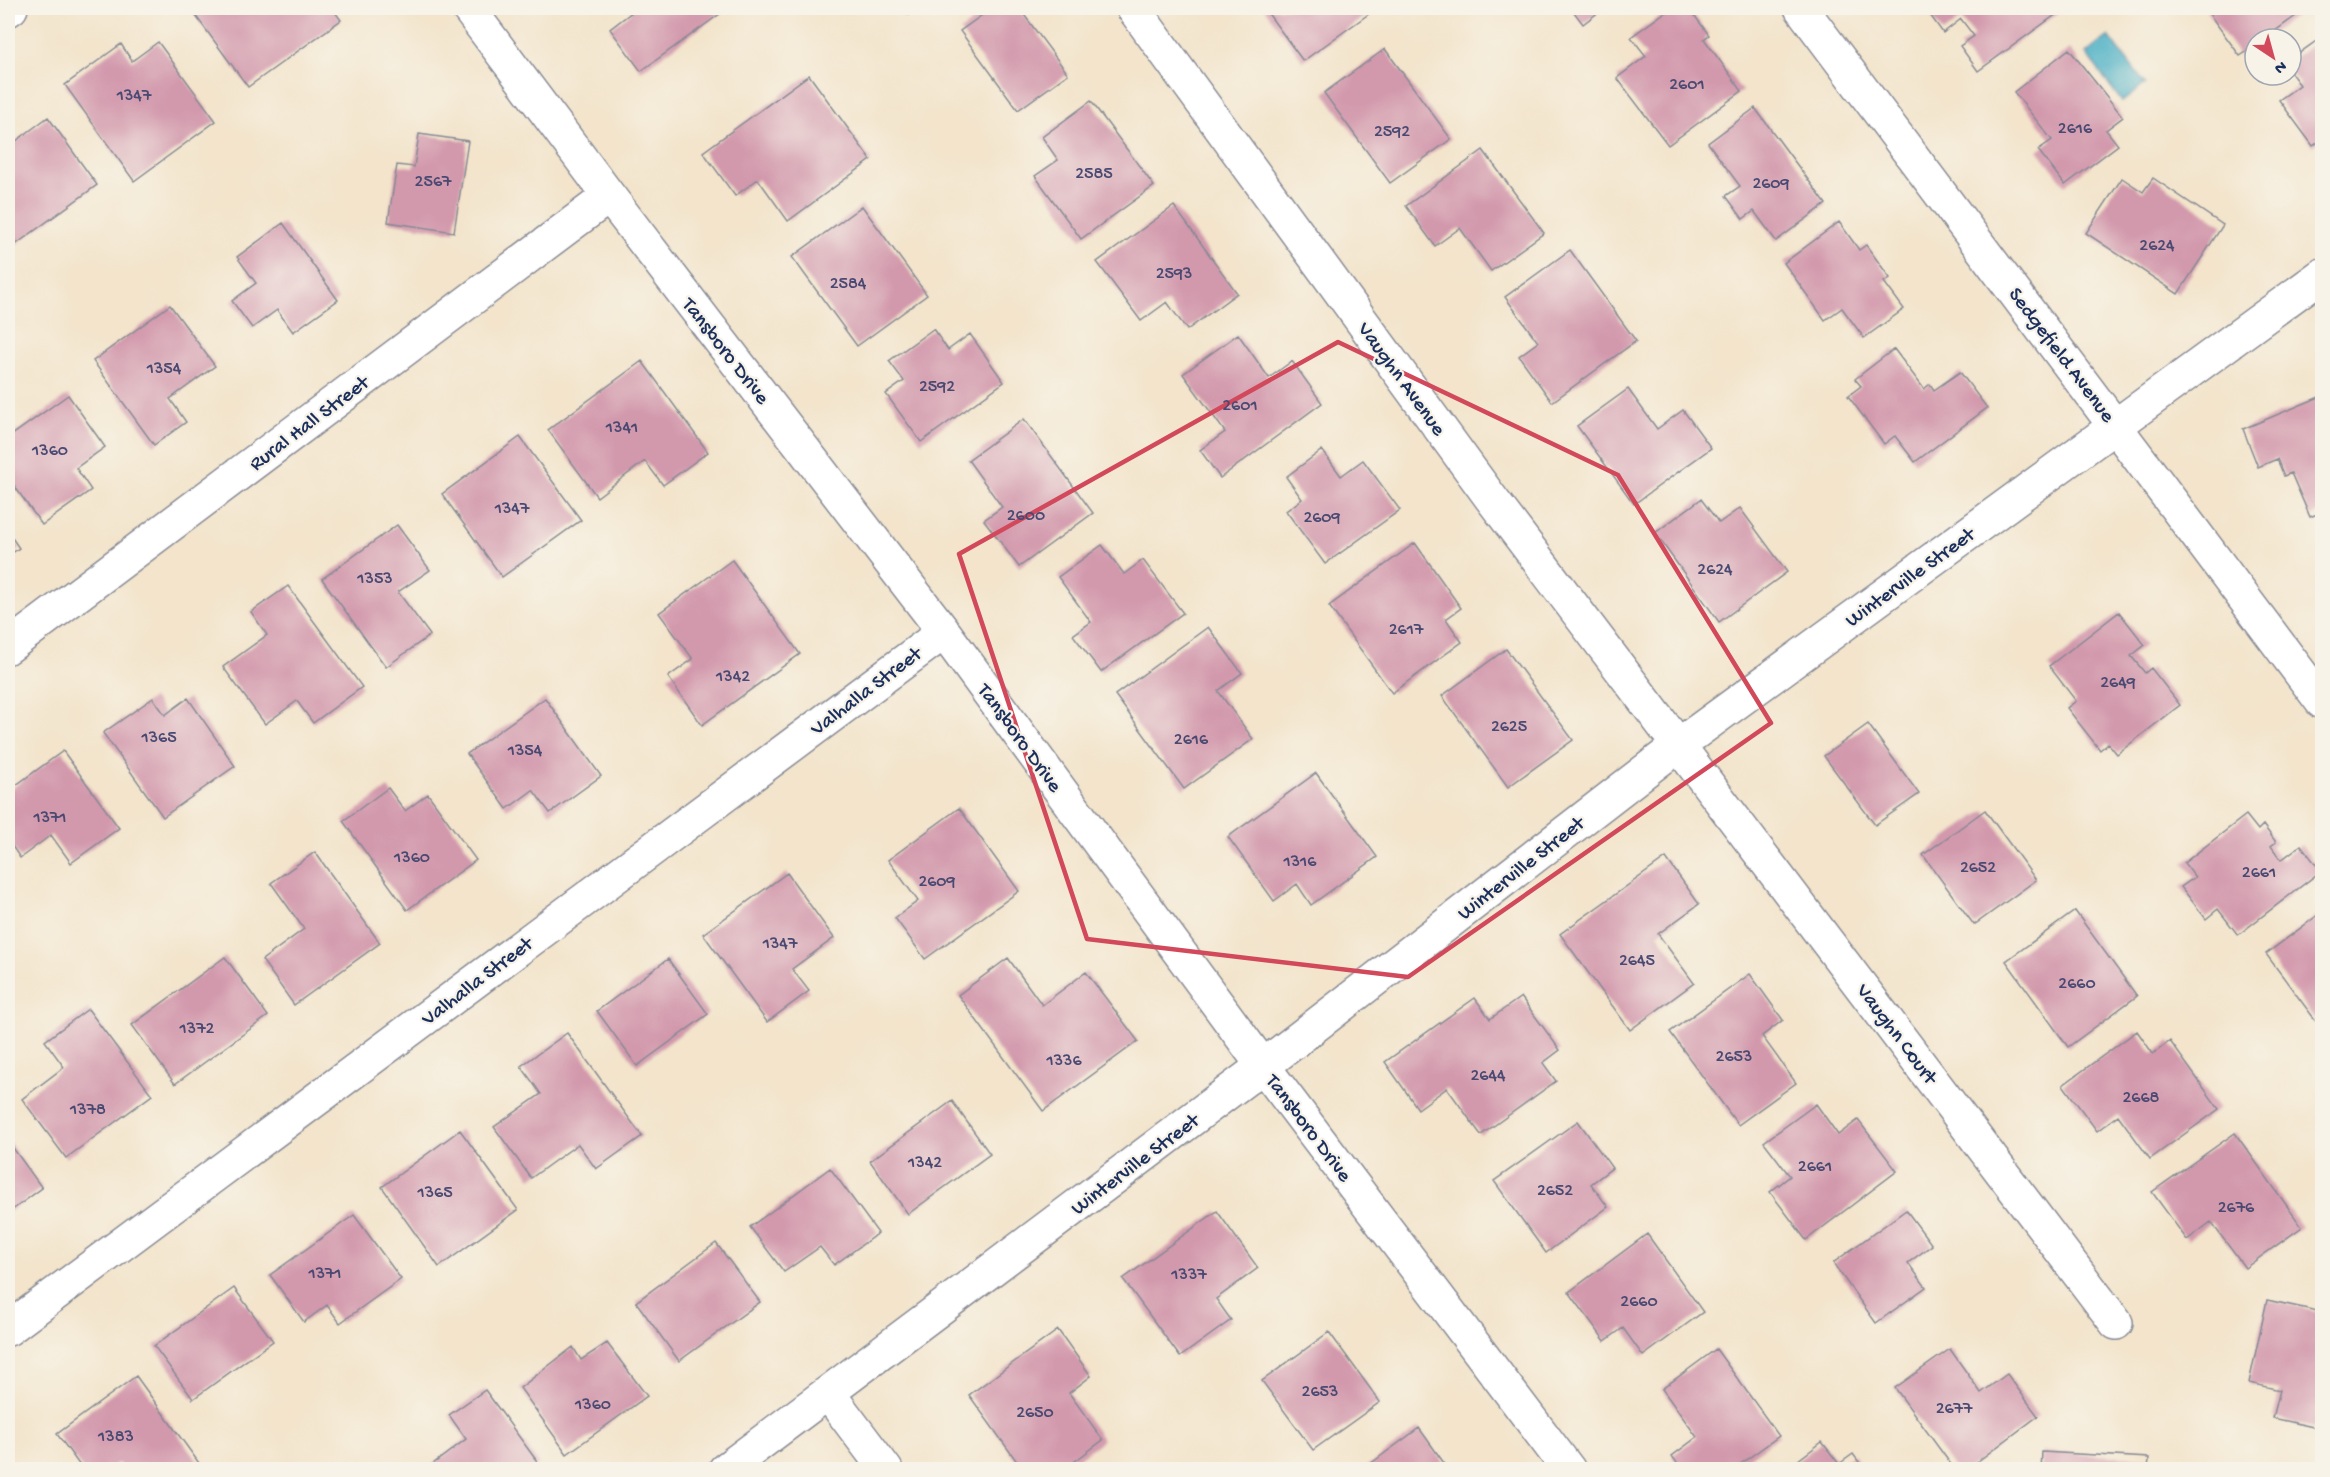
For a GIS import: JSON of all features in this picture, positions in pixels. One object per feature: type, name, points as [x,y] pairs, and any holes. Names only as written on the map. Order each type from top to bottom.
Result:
[{"type":"street","name":"Tansboro Drive","points":[[468,8],[609,196],[944,632],[1263,1066],[1569,1470]]},
{"type":"street","name":"Vaughn Avenue","points":[[1133,8],[1491,498],[1680,744]]},
{"type":"street","name":"Sedgefield Avenue","points":[[1801,8],[2117,424],[2322,702]]},
{"type":"street","name":"Rural Hall Street","points":[[8,647],[609,196]]},
{"type":"street","name":"Winterville Street","points":[[724,1470],[1263,1066],[1680,744],[2322,274]]},
{"type":"street","name":"Valhalla Street","points":[[8,1329],[944,632]]},
{"type":"street","name":"Vaughn Court","points":[[1680,744],[2116,1323]]},
{"type":"street","points":[[828,1393],[886,1470]]},
{"type":"highlighted area","points":[[1338,342],[1618,475],[1771,723],[1408,977],[1087,939],[959,554]]},
{"type":"water","points":[[2109,36],[2145,84],[2122,102],[2086,53]]},
{"type":"building","points":[[190,8],[332,8],[341,20],[248,87]]},
{"type":"building","points":[[628,8],[728,8],[641,71],[610,29],[632,12]]},
{"type":"building","points":[[904,8],[920,8],[909,15]]},
{"type":"building","points":[[992,8],[1019,8],[1068,74],[1018,110],[960,31]]},
{"type":"building","points":[[1264,8],[1377,8],[1303,61]]},
{"type":"building","points":[[1571,8],[1604,8],[1583,24]]},
{"type":"building","points":[[1671,8],[1689,8],[1709,35],[1704,39],[1742,91],[1668,145],[1617,78],[1646,56],[1631,37]]},
{"type":"building","points":[[1925,8],[2054,8],[2058,13],[1978,71],[1960,46],[1974,36],[1961,19],[1943,33]]},
{"type":"building","points":[[2213,8],[2303,8],[2304,10],[2281,27],[2243,27],[2243,54],[2240,56],[2207,11]]},
{"type":"building","points":[[2322,37],[2322,139],[2313,146],[2279,100],[2297,87],[2303,87],[2303,50]]},
{"type":"building","points":[[158,42],[216,121],[134,181],[65,85],[121,44],[132,61]]},
{"type":"building","points":[[1385,49],[1451,139],[1390,183],[1324,93]]},
{"type":"building","points":[[2069,49],[2123,117],[2106,130],[2118,145],[2065,185],[2038,150],[2052,140],[2014,92]]},
{"type":"building","points":[[809,75],[871,160],[788,221],[758,179],[735,196],[703,152]]},
{"type":"building","points":[[1091,101],[1154,186],[1081,239],[1035,176],[1058,160],[1042,137]]},
{"type":"building","points":[[1755,108],[1826,204],[1776,241],[1754,211],[1743,219],[1726,196],[1740,186],[1708,143]]},
{"type":"building","points":[[48,117],[97,185],[8,250],[8,147]]},
{"type":"building","points":[[419,134],[468,141],[454,232],[388,222],[397,165],[414,167]]},
{"type":"building","points":[[1483,150],[1544,233],[1491,271],[1460,228],[1435,246],[1406,206]]},
{"type":"building","points":[[2122,178],[2143,192],[2153,178],[2223,225],[2178,294],[2086,233]]},
{"type":"building","points":[[862,206],[927,295],[857,346],[792,257]]},
{"type":"building","points":[[1174,206],[1237,293],[1187,330],[1167,302],[1141,321],[1097,262]]},
{"type":"building","points":[[1839,222],[1859,250],[1866,245],[1890,278],[1884,282],[1904,309],[1864,338],[1842,308],[1825,320],[1784,263]]},
{"type":"building","points":[[283,223],[338,300],[293,332],[277,310],[252,328],[232,301],[256,283],[237,257]]},
{"type":"building","points":[[1570,250],[1636,341],[1552,402],[1519,356],[1538,342],[1505,297]]},
{"type":"building","points":[[170,305],[215,366],[170,399],[186,422],[154,445],[93,361]]},
{"type":"building","points":[[933,329],[948,350],[970,334],[1004,382],[921,442],[886,394],[904,381],[889,361]]},
{"type":"building","points":[[1238,334],[1269,378],[1292,361],[1322,403],[1220,478],[1200,450],[1225,432],[1183,374]]},
{"type":"building","points":[[1894,349],[1924,389],[1930,384],[1934,390],[1960,372],[1987,408],[1915,462],[1895,436],[1884,444],[1848,396],[1861,386],[1855,379]]},
{"type":"building","points":[[642,361],[708,452],[663,485],[645,461],[597,497],[548,430]]},
{"type":"building","points":[[1628,389],[1657,429],[1683,410],[1711,448],[1634,504],[1577,426]]},
{"type":"building","points":[[68,395],[105,447],[76,468],[91,490],[42,525],[8,477],[8,438]]},
{"type":"building","points":[[2322,396],[2322,512],[2310,517],[2291,473],[2284,476],[2277,459],[2258,467],[2243,429]]},
{"type":"building","points":[[1024,419],[1093,513],[1019,567],[984,520],[1002,507],[968,460]]},
{"type":"building","points":[[520,437],[581,520],[502,577],[442,494]]},
{"type":"building","points":[[1322,450],[1341,476],[1363,460],[1400,510],[1325,564],[1286,511],[1302,499],[1286,477]]},
{"type":"building","points":[[1701,499],[1719,523],[1740,508],[1787,572],[1719,622],[1655,533]]},
{"type":"building","points":[[397,525],[430,570],[398,592],[430,635],[386,667],[322,579]]},
{"type":"building","points":[[8,532],[19,548],[8,556]]},
{"type":"building","points":[[1415,543],[1461,608],[1446,619],[1462,642],[1392,693],[1329,606]]},
{"type":"building","points":[[1102,545],[1124,574],[1143,560],[1183,613],[1101,672],[1073,635],[1091,622],[1058,577]]},
{"type":"building","points":[[732,560],[800,654],[702,725],[668,677],[693,659],[659,613]]},
{"type":"building","points":[[288,586],[362,687],[313,723],[297,701],[265,724],[223,667],[267,635],[251,612]]},
{"type":"building","points":[[2119,612],[2145,645],[2131,656],[2145,673],[2151,668],[2180,705],[2117,754],[2108,743],[2100,750],[2067,708],[2076,701],[2049,666]]},
{"type":"building","points":[[1208,627],[1242,673],[1218,691],[1253,739],[1184,789],[1115,695]]},
{"type":"building","points":[[1506,649],[1573,740],[1508,787],[1442,696]]},
{"type":"building","points":[[153,698],[165,715],[188,698],[235,766],[163,817],[103,733]]},
{"type":"building","points":[[545,698],[601,776],[550,813],[533,790],[507,809],[467,754]]},
{"type":"building","points":[[1868,724],[1919,794],[1875,825],[1824,756]]},
{"type":"building","points":[[63,751],[119,828],[71,863],[51,835],[20,858],[8,840],[8,791]]},
{"type":"building","points":[[1316,773],[1377,857],[1311,905],[1297,884],[1274,901],[1228,837]]},
{"type":"building","points":[[388,788],[405,811],[428,794],[476,860],[407,910],[343,821]]},
{"type":"building","points":[[959,808],[1019,891],[925,959],[895,918],[918,901],[888,860]]},
{"type":"building","points":[[1985,810],[2036,880],[1974,925],[1923,855]]},
{"type":"building","points":[[2246,815],[2258,830],[2263,825],[2276,842],[2271,846],[2281,860],[2301,845],[2321,871],[2238,935],[2218,909],[2206,919],[2181,887],[2195,877],[2184,863]]},
{"type":"building","points":[[315,852],[380,943],[294,1005],[262,960],[304,929],[271,883]]},
{"type":"building","points":[[1666,858],[1699,904],[1658,934],[1694,983],[1630,1030],[1560,934]]},
{"type":"building","points":[[787,873],[834,938],[792,969],[809,991],[767,1022],[703,934]]},
{"type":"building","points":[[2075,911],[2137,996],[2068,1047],[2006,961]]},
{"type":"building","points":[[2322,912],[2322,1029],[2266,954]]},
{"type":"building","points":[[225,957],[268,1016],[175,1084],[132,1025]]},
{"type":"building","points":[[1008,958],[1042,1005],[1086,972],[1138,1041],[1043,1111],[958,995]]},
{"type":"building","points":[[668,959],[708,1014],[637,1066],[597,1011]]},
{"type":"building","points":[[1750,974],[1783,1020],[1762,1036],[1796,1083],[1738,1125],[1670,1032]]},
{"type":"building","points":[[1521,997],[1560,1050],[1543,1063],[1556,1081],[1481,1135],[1447,1088],[1418,1109],[1385,1062],[1475,998],[1490,1019]]},
{"type":"building","points":[[88,1009],[152,1095],[66,1158],[22,1099],[64,1067],[45,1041]]},
{"type":"building","points":[[2137,1031],[2153,1054],[2170,1041],[2219,1109],[2150,1159],[2118,1115],[2097,1131],[2063,1085]]},
{"type":"building","points":[[567,1033],[642,1136],[596,1169],[578,1144],[531,1178],[494,1127],[541,1094],[521,1066]]},
{"type":"building","points":[[952,1101],[990,1154],[908,1214],[870,1161]]},
{"type":"building","points":[[1816,1104],[1838,1135],[1858,1120],[1897,1171],[1806,1240],[1770,1192],[1790,1176],[1764,1142]]},
{"type":"building","points":[[1578,1121],[1612,1168],[1591,1184],[1608,1207],[1546,1253],[1494,1181]]},
{"type":"building","points":[[460,1130],[518,1210],[439,1267],[382,1187]]},
{"type":"building","points":[[2235,1133],[2302,1227],[2245,1268],[2211,1222],[2187,1240],[2152,1192]]},
{"type":"building","points":[[8,1141],[42,1188],[8,1213]]},
{"type":"building","points":[[830,1168],[878,1233],[834,1265],[820,1247],[784,1272],[750,1227]]},
{"type":"building","points":[[1906,1210],[1932,1245],[1908,1263],[1926,1287],[1876,1323],[1833,1263]]},
{"type":"building","points":[[1217,1211],[1258,1268],[1216,1299],[1231,1320],[1180,1357],[1123,1279]]},
{"type":"building","points":[[354,1215],[401,1279],[340,1323],[327,1305],[304,1322],[270,1275]]},
{"type":"building","points":[[1647,1234],[1703,1312],[1643,1356],[1623,1328],[1605,1341],[1569,1292]]},
{"type":"building","points":[[716,1243],[760,1302],[679,1361],[636,1302]]},
{"type":"building","points":[[234,1288],[273,1341],[193,1399],[154,1346]]},
{"type":"building","points":[[2267,1300],[2322,1312],[2322,1429],[2273,1418],[2280,1390],[2249,1383]]},
{"type":"building","points":[[1058,1330],[1091,1376],[1069,1393],[1103,1440],[1063,1470],[1023,1470],[969,1395]]},
{"type":"building","points":[[1329,1332],[1380,1402],[1313,1450],[1262,1381]]},
{"type":"building","points":[[607,1343],[647,1396],[567,1454],[520,1388],[573,1347],[581,1360]]},
{"type":"building","points":[[1716,1349],[1779,1436],[1732,1470],[1682,1470],[1672,1456],[1697,1437],[1662,1389]]},
{"type":"building","points":[[1950,1349],[1981,1393],[2007,1374],[2038,1416],[1966,1470],[1955,1470],[1895,1388]]},
{"type":"building","points":[[136,1376],[204,1470],[123,1470],[118,1463],[108,1470],[83,1470],[57,1434]]},
{"type":"building","points":[[485,1390],[539,1464],[532,1470],[425,1470],[466,1439],[449,1415]]},
{"type":"building","points":[[1419,1428],[1449,1470],[1362,1470]]},
{"type":"building","points":[[1822,1442],[1839,1464],[1853,1454],[1865,1470],[1785,1470]]},
{"type":"building","points":[[2042,1452],[2149,1458],[2148,1470],[2041,1470]]}]
